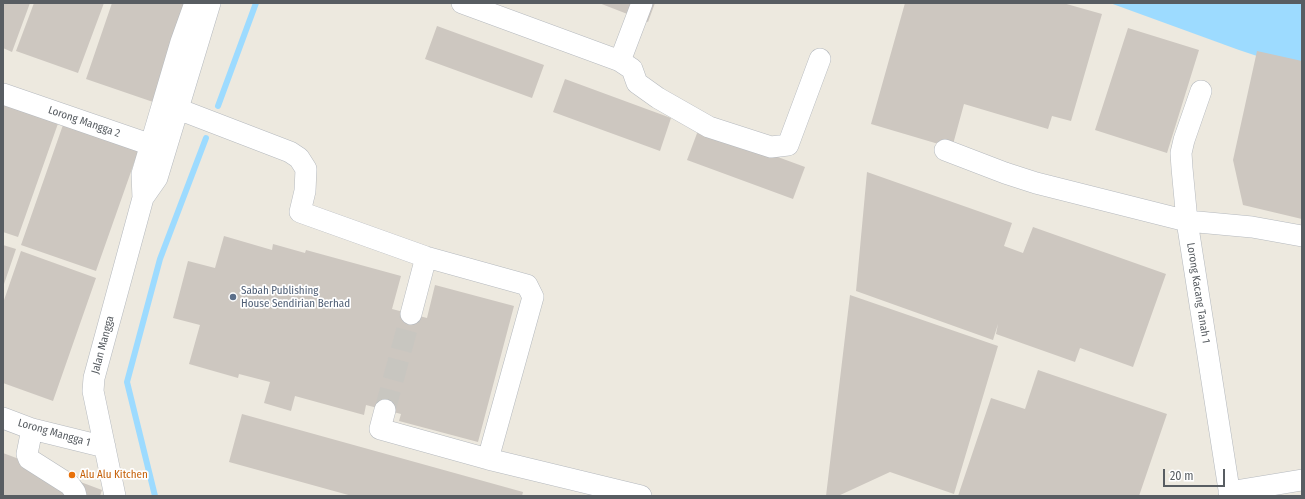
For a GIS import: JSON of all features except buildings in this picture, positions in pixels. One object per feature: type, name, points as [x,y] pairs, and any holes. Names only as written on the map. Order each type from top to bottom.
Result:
[{"type":"street","points":[[181,3],[184,10],[182,40]]},
{"type":"street","name":"Jalan Mangga","points":[[158,147],[182,40],[195,3]]},
{"type":"street","name":"Jalan Mangga","points":[[115,495],[93,391],[94,378],[143,198],[142,174],[178,110],[210,3]]},
{"type":"street","points":[[462,3],[492,8],[620,61],[632,70],[637,83],[658,98],[709,127],[771,147],[788,145],[820,59]]},
{"type":"street","points":[[620,61],[642,3]]},
{"type":"street","name":"Lorong Kacang Tanah 1","points":[[1201,92],[1181,153],[1187,221],[1229,494]]},
{"type":"street","name":"Lorong Mangga 2","points":[[3,94],[158,147]]},
{"type":"street","points":[[178,110],[290,152],[299,158],[306,169],[305,191],[300,212],[426,257],[527,285],[533,297],[488,459]]},
{"type":"street","points":[[945,150],[1036,183],[1187,221],[1252,227],[1302,236]]},
{"type":"street","points":[[411,314],[426,257]]},
{"type":"street","points":[[385,410],[380,429],[488,459],[641,496]]},
{"type":"street","name":"Lorong Mangga 1","points":[[3,418],[32,429],[105,447]]},
{"type":"street","points":[[32,429],[27,454],[28,459],[70,485],[76,496]]},
{"type":"street","points":[[1229,494],[1302,480]]},
{"type":"water","points":[[1110,3],[1302,3],[1302,71],[1239,50]]},
{"type":"waterway","points":[[218,106],[256,3]]},
{"type":"waterway","points":[[155,496],[127,382],[160,259],[206,138]]},
{"type":"tunnel","points":[[385,410],[411,314]]},
{"type":"place","name":"Sabah Publishing House Sendirian Berhad","points":[[233,297]]},
{"type":"place","name":"Alu Alu Kitchen","points":[[72,475]]}]
